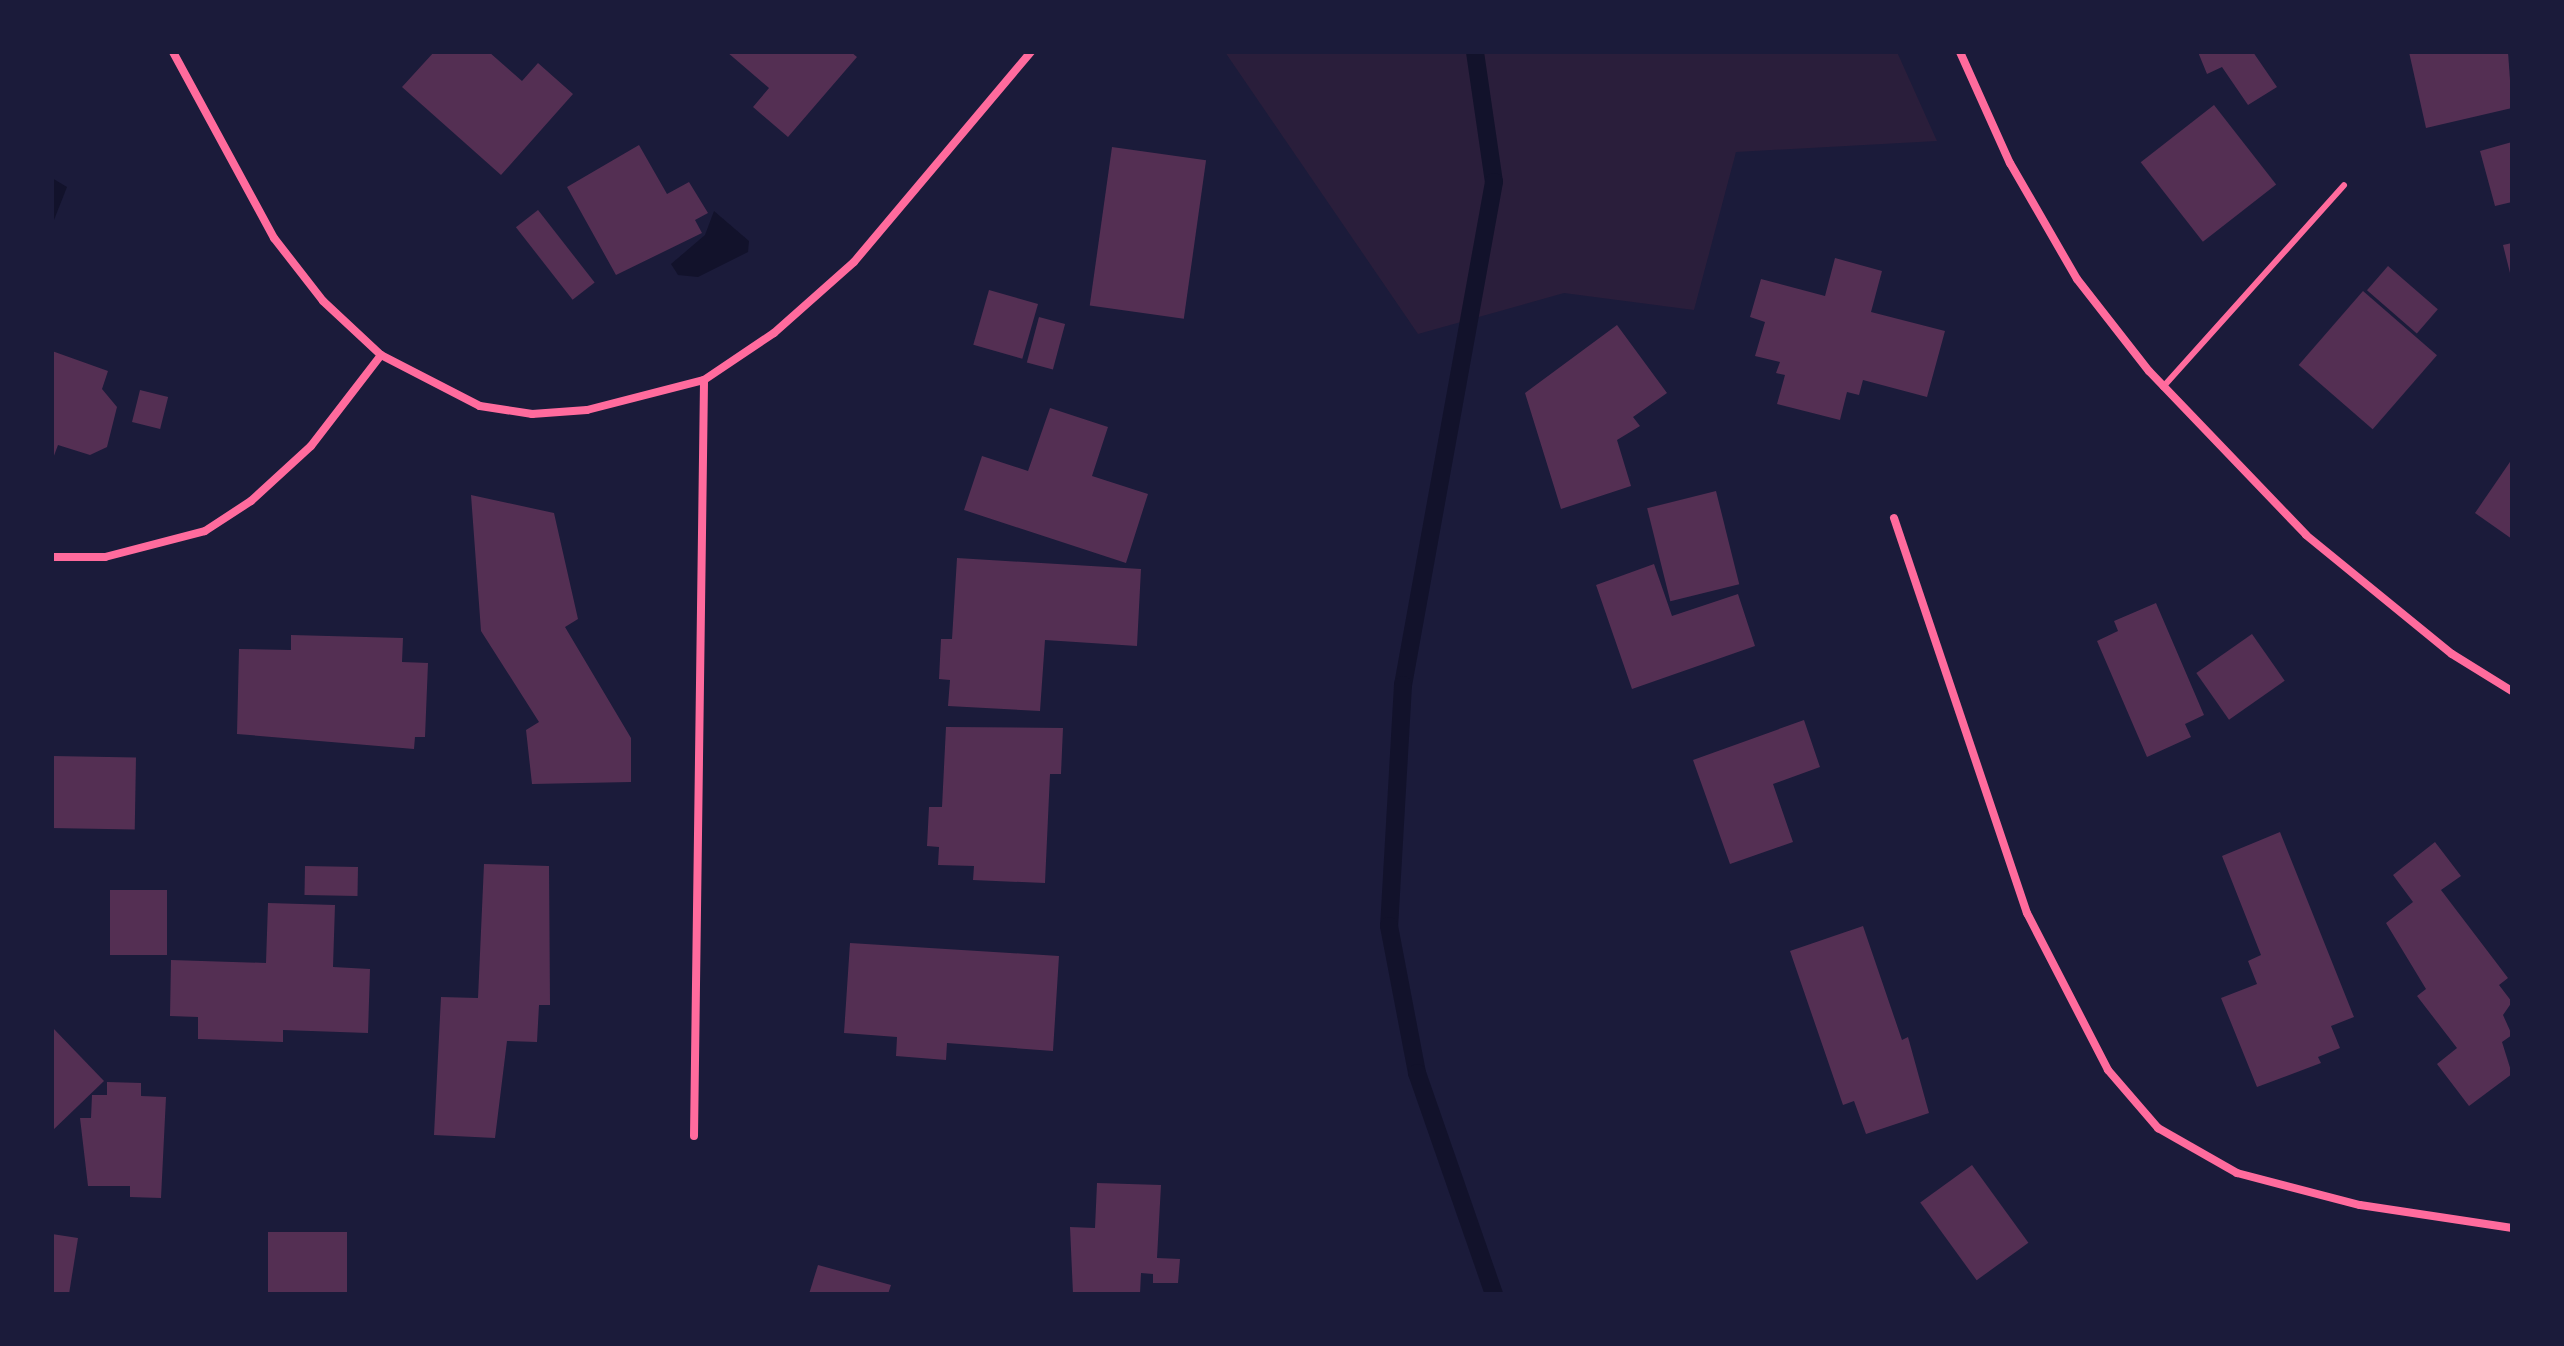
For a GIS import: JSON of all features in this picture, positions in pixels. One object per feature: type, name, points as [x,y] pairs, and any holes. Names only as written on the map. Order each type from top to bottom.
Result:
[{"type":"street","points":[[173,52],[274,238],[323,301],[381,355],[480,406],[532,414],[587,410],[704,380],[774,333],[854,262],[1031,52]]},
{"type":"street","points":[[1960,52],[2010,163],[2077,279],[2163,387],[2306,535],[2452,654],[2512,691]]},
{"type":"street","points":[[52,557],[105,557],[205,531],[251,501],[311,446],[381,355]]},
{"type":"street","points":[[694,1136],[704,380]]},
{"type":"street","points":[[1894,518],[2027,913],[2070,1006],[2128,1093],[2158,1128],[2237,1173],[2360,1205],[2512,1228]]},
{"type":"lane","points":[[2163,387],[2344,185]]},
{"type":"shaded area","points":[[1225,52],[1897,52],[1937,141],[1736,152],[1694,310],[1564,293],[1418,334]]},
{"type":"shaded area","points":[[52,178],[67,187],[52,225]]},
{"type":"shaded area","points":[[714,211],[749,241],[748,252],[698,277],[678,275],[671,264],[705,235]]},
{"type":"building","points":[[434,52],[489,52],[522,81],[538,63],[573,94],[501,175],[402,87]]},
{"type":"building","points":[[727,52],[851,52],[857,57],[788,137],[753,107],[769,88]]},
{"type":"building","points":[[2198,52],[2253,52],[2277,87],[2248,105],[2222,67],[2207,74]]},
{"type":"building","points":[[2409,52],[2508,52],[2512,108],[2426,128]]},
{"type":"building","points":[[2214,105],[2276,185],[2203,242],[2141,162]]},
{"type":"building","points":[[2512,142],[2512,202],[2495,206],[2480,151]]},
{"type":"building","points":[[639,145],[667,194],[689,182],[708,213],[695,220],[702,233],[616,275],[567,187]]},
{"type":"building","points":[[1112,147],[1206,160],[1184,319],[1090,305]]},
{"type":"building","points":[[538,210],[595,282],[573,300],[516,227]]},
{"type":"building","points":[[2512,243],[2512,277],[2511,277],[2503,245]]},
{"type":"building","points":[[1835,258],[1882,271],[1871,312],[1945,331],[1927,397],[1863,380],[1859,395],[1847,392],[1840,420],[1777,404],[1785,375],[1776,373],[1780,362],[1755,356],[1765,322],[1750,317],[1761,279],[1825,296]]},
{"type":"building","points":[[2388,266],[2438,309],[2417,333],[2367,290]]},
{"type":"building","points":[[989,290],[1038,304],[1022,359],[973,345]]},
{"type":"building","points":[[2363,291],[2437,355],[2373,429],[2299,365]]},
{"type":"building","points":[[1039,317],[1065,324],[1053,369],[1027,362]]},
{"type":"building","points":[[1617,325],[1667,393],[1633,417],[1640,426],[1617,440],[1631,486],[1561,509],[1525,393]]},
{"type":"building","points":[[52,351],[108,371],[102,389],[117,407],[107,447],[90,455],[58,445],[52,461]]},
{"type":"building","points":[[140,390],[168,397],[160,429],[132,422]]},
{"type":"building","points":[[1050,408],[1108,427],[1092,476],[1148,494],[1126,563],[964,510],[982,456],[1028,471]]},
{"type":"building","points":[[2512,459],[2512,539],[2475,513]]},
{"type":"building","points":[[1716,491],[1739,584],[1670,601],[1647,508]]},
{"type":"building","points":[[471,495],[554,513],[578,619],[565,627],[631,738],[631,782],[532,784],[526,730],[539,722],[481,631]]},
{"type":"building","points":[[957,558],[1141,569],[1137,646],[1045,640],[1040,711],[948,706],[950,680],[939,679],[941,639],[952,639]]},
{"type":"building","points":[[1654,564],[1672,616],[1738,594],[1755,646],[1632,689],[1596,585]]},
{"type":"building","points":[[2156,603],[2204,715],[2185,724],[2191,737],[2147,757],[2097,641],[2118,631],[2114,621]]},
{"type":"building","points":[[2252,634],[2285,681],[2229,720],[2196,673]]},
{"type":"building","points":[[291,635],[403,638],[402,662],[428,663],[425,737],[415,737],[414,749],[237,734],[239,649],[291,650]]},
{"type":"building","points":[[1804,720],[1820,767],[1773,784],[1793,842],[1730,864],[1693,760]]},
{"type":"building","points":[[946,727],[1063,728],[1061,774],[1050,774],[1045,883],[973,880],[974,866],[938,865],[939,847],[927,846],[929,807],[942,807]]},
{"type":"building","points":[[52,756],[136,757],[135,829],[52,828]]},
{"type":"building","points":[[2280,832],[2354,1017],[2331,1026],[2340,1048],[2318,1057],[2321,1063],[2257,1087],[2221,998],[2257,984],[2248,961],[2261,955],[2222,856]]},
{"type":"building","points":[[2435,842],[2461,876],[2441,890],[2508,978],[2499,985],[2512,1002],[2503,1015],[2512,1035],[2502,1042],[2512,1074],[2469,1106],[2437,1064],[2457,1048],[2417,996],[2426,989],[2386,923],[2413,902],[2393,875]]},
{"type":"building","points":[[484,864],[549,866],[550,1005],[539,1005],[537,1042],[507,1041],[495,1138],[434,1135],[441,997],[478,998]]},
{"type":"building","points":[[305,866],[358,867],[357,896],[304,895]]},
{"type":"building","points":[[110,890],[167,890],[167,955],[110,955]]},
{"type":"building","points":[[268,903],[335,905],[333,967],[370,969],[368,1033],[283,1030],[283,1042],[198,1039],[198,1017],[170,1016],[171,960],[266,963]]},
{"type":"building","points":[[1863,926],[1902,1040],[1908,1037],[1929,1113],[1866,1134],[1854,1101],[1843,1105],[1790,951]]},
{"type":"building","points":[[850,943],[1059,956],[1053,1051],[947,1043],[946,1060],[896,1056],[897,1037],[844,1033]]},
{"type":"building","points":[[52,1027],[104,1081],[52,1131]]},
{"type":"building","points":[[107,1082],[141,1083],[141,1096],[166,1097],[161,1198],[130,1197],[130,1186],[88,1186],[80,1118],[91,1118],[92,1095],[107,1095]]},
{"type":"building","points":[[1972,1165],[2028,1243],[1977,1280],[1920,1203]]},
{"type":"building","points":[[1097,1183],[1161,1185],[1157,1258],[1180,1259],[1178,1283],[1153,1283],[1153,1274],[1141,1273],[1140,1294],[1073,1294],[1070,1227],[1095,1228]]},
{"type":"building","points":[[268,1232],[347,1232],[347,1294],[268,1294]]},
{"type":"building","points":[[52,1234],[78,1238],[69,1294],[52,1294]]},
{"type":"building","points":[[818,1265],[891,1285],[888,1294],[809,1294]]},
{"type":"waterway","points":[[1475,52],[1494,182],[1403,685],[1389,926],[1417,1073],[1494,1294]]}]
